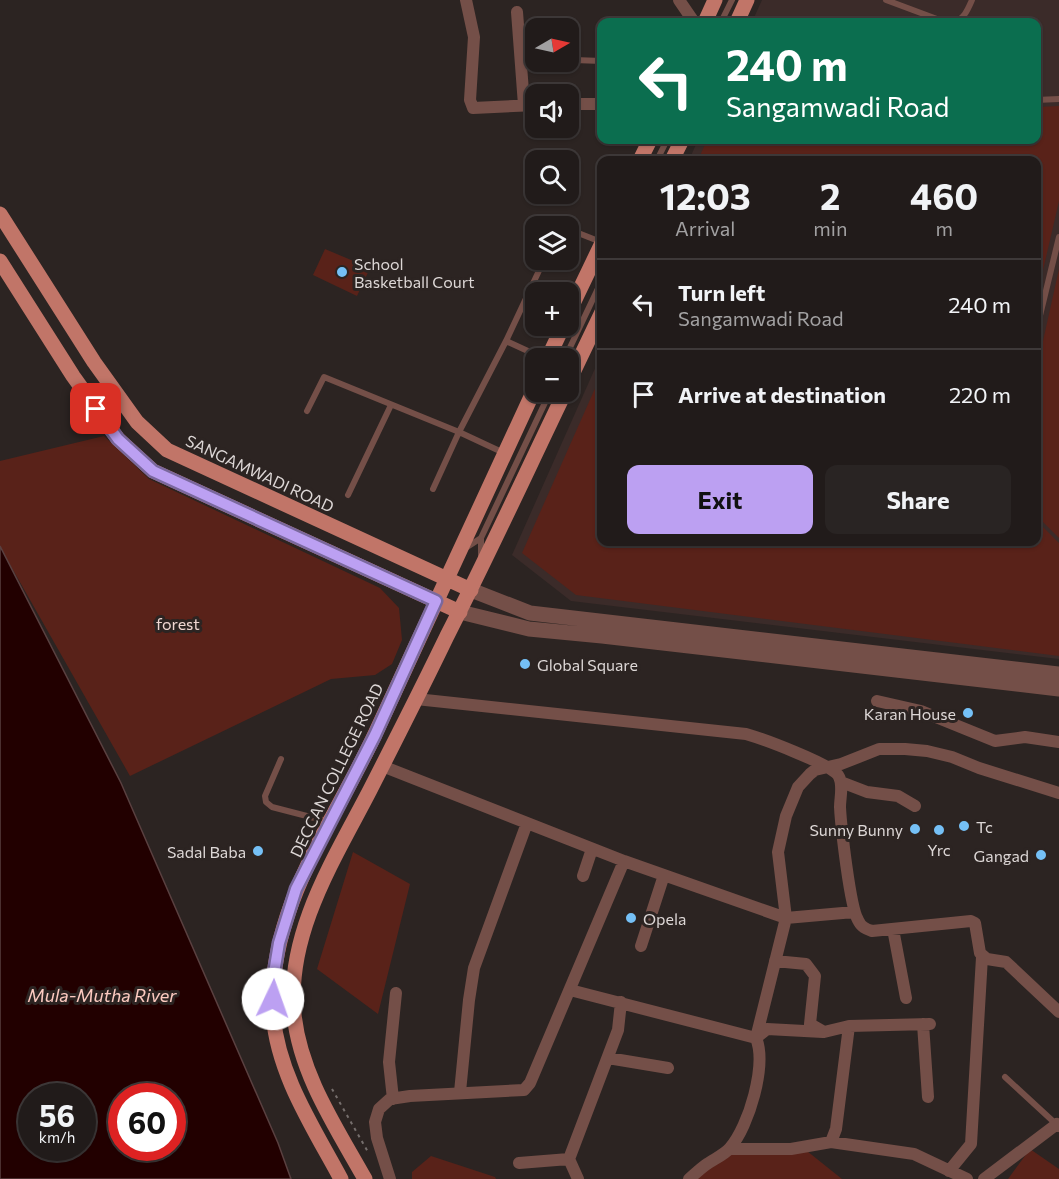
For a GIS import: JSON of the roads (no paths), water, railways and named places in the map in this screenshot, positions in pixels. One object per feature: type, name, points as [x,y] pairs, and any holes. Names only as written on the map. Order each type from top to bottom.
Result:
[{"type":"main road","points":[[707,18],[715,0]]},
{"type":"main road","points":[[738,18],[747,0]]},
{"type":"main road","name":"SANGAMWADI ROAD","points":[[0,214],[100,371],[137,422],[167,450],[471,590]]},
{"type":"main road","points":[[579,291],[597,253]]},
{"type":"main road","points":[[0,261],[73,376],[118,439],[153,471],[460,612]]},
{"type":"main road","points":[[579,360],[597,322]]},
{"type":"main road","name":"DECCAN COLLEGE ROAD","points":[[341,1179],[294,1090],[281,1055],[273,1015],[273,979],[279,943],[296,889],[375,735],[528,402]]},
{"type":"main road","points":[[365,1179],[313,1083],[305,1061],[294,1013],[294,980],[299,948],[316,897],[471,590],[560,402]]},
{"type":"street","points":[[466,0],[474,37],[470,100],[473,108],[525,105]]},
{"type":"street","points":[[679,0],[691,18]]},
{"type":"street","points":[[517,12],[527,84]]},
{"type":"street","points":[[579,104],[597,104]]},
{"type":"street","points":[[471,590],[530,613],[1059,674]]},
{"type":"street","points":[[460,612],[529,629],[1059,689]]},
{"type":"street","points":[[416,699],[746,734],[774,742],[837,774],[841,782],[840,808],[854,912],[864,928],[872,931],[970,921],[975,923],[982,957],[971,1144],[949,1171]]},
{"type":"street","points":[[877,701],[921,711],[995,741],[1025,737],[1059,742]]},
{"type":"street","points":[[689,1179],[729,1149],[740,1132],[753,1100],[759,1066],[756,1038],[786,918],[778,852],[786,816],[803,780],[815,770],[841,764],[879,749],[927,751],[952,757],[979,768],[1059,793]]},
{"type":"street","points":[[382,766],[592,849],[786,918],[854,912]]},
{"type":"street","points":[[841,782],[867,792],[898,796],[915,806]]},
{"type":"street","points":[[460,1092],[474,968],[527,823]]},
{"type":"street","points":[[583,876],[592,849]]},
{"type":"street","points":[[390,1179],[377,1138],[375,1122],[379,1109],[393,1099],[460,1092],[524,1090],[530,1083],[624,861]]},
{"type":"street","points":[[641,946],[664,875]]},
{"type":"street","points":[[893,929],[906,998]]},
{"type":"street","points":[[982,957],[1006,962],[1059,1012]]},
{"type":"street","points":[[775,961],[806,964],[815,976],[810,1024],[824,1032]]},
{"type":"street","points":[[570,990],[756,1038]]},
{"type":"street","points":[[393,1099],[388,1062],[396,993]]},
{"type":"street","points":[[578,1179],[569,1159],[618,1030],[621,1002]]},
{"type":"street","points":[[756,1038],[767,1029],[824,1032],[849,1026],[926,1024],[928,1097]]},
{"type":"street","points":[[831,1142],[836,1129],[849,1026]]},
{"type":"street","points":[[608,1058],[668,1068]]},
{"type":"street","points":[[984,1179],[1058,1125]]},
{"type":"street","points":[[729,1149],[791,1149],[831,1142],[914,1154],[967,1179]]},
{"type":"street","points":[[519,1163],[569,1159]]},
{"type":"lane","points":[[723,18],[732,0]]},
{"type":"lane","points":[[886,0],[934,18]]},
{"type":"lane","points":[[960,18],[972,0]]},
{"type":"lane","points":[[579,60],[597,61]]},
{"type":"lane","points":[[1041,100],[1059,99]]},
{"type":"lane","points":[[579,233],[597,240]]},
{"type":"lane","points":[[1041,311],[1059,237]]},
{"type":"lane","points":[[433,489],[539,270]]},
{"type":"lane","points":[[570,348],[597,291]]},
{"type":"lane","points":[[506,341],[525,350]]},
{"type":"lane","points":[[307,411],[324,377],[459,432],[504,453]]},
{"type":"lane","points":[[481,568],[481,538],[545,402]]},
{"type":"lane","points":[[348,495],[391,405]]},
{"type":"lane","points":[[459,552],[481,538]]},
{"type":"lane","points":[[281,759],[265,796],[266,802],[272,807],[330,822]]},
{"type":"lane","points":[[1005,1077],[1058,1125]]},
{"type":"water","name":"Mula-Mutha River","points":[[0,546],[121,783],[278,1143],[291,1179],[0,1179]]},
{"type":"place","name":"School Basketball Court","points":[[342,272]]},
{"type":"place","name":"Global Square","points":[[525,664]]},
{"type":"place","name":"Karan House","points":[[968,713]]},
{"type":"place","name":"Tc","points":[[964,826]]},
{"type":"place","name":"Sunny Bunny","points":[[915,829]]},
{"type":"place","name":"Yrc","points":[[939,830]]},
{"type":"place","name":"Sadal Baba","points":[[258,851]]},
{"type":"place","name":"Gangad","points":[[1041,855]]},
{"type":"place","name":"Opela","points":[[631,918]]},
{"type":"park label","name":"forest","points":[[178,623]]}]
